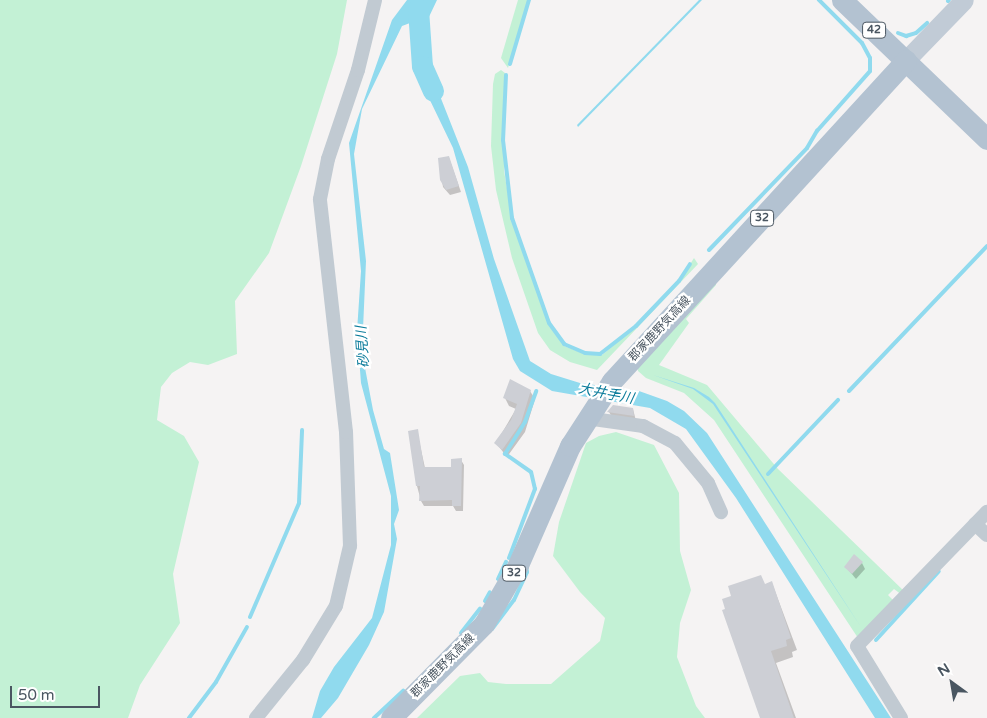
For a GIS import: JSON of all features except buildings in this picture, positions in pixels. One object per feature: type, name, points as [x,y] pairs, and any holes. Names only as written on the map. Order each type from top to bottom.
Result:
[{"type":"main road","name":"42","points":[[842,0],[906,60]]},
{"type":"main road","points":[[906,60],[987,139]]},
{"type":"main road","name":"郡家鹿野気高線","points":[[392,718],[484,624],[518,565],[570,446],[612,380],[906,60]]},
{"type":"street","points":[[256,718],[303,660],[336,606],[350,546],[346,432],[320,199],[328,159],[361,61],[375,0]]},
{"type":"street","points":[[906,60],[964,0]]},
{"type":"street","points":[[592,410],[643,426],[676,443],[708,483],[721,512]]},
{"type":"street","points":[[901,718],[857,646],[987,512]]},
{"type":"street","points":[[975,524],[987,535]]},
{"type":"green space","points":[[0,0],[347,0],[337,54],[301,166],[269,253],[235,301],[237,354],[208,365],[190,362],[172,373],[161,387],[157,420],[184,436],[199,462],[173,574],[180,623],[140,685],[128,718],[0,718]]},
{"type":"green space","points":[[518,0],[528,0],[508,68],[501,58]]},
{"type":"green space","points":[[501,70],[505,73],[504,171],[512,218],[548,324],[564,346],[587,355],[602,355],[637,326],[680,280],[694,258],[698,264],[597,370],[570,362],[550,350],[538,333],[512,258],[496,190],[491,146],[493,84],[495,74]]},
{"type":"green space","points":[[716,281],[716,285],[686,319],[689,323],[659,365],[707,385],[778,469],[905,592],[902,595],[894,589],[888,595],[893,600],[858,638],[714,420],[684,393],[646,378],[638,371],[637,365]]},
{"type":"green space","points":[[616,432],[654,445],[679,493],[680,551],[691,590],[680,623],[677,657],[696,706],[705,718],[417,718],[460,676],[480,673],[488,682],[551,684],[600,641],[605,618],[580,592],[553,556],[559,522],[586,443],[599,436]]},
{"type":"water","points":[[407,0],[437,0],[418,40],[410,23],[402,26],[362,109],[354,154],[366,261],[362,352],[373,410],[384,449],[390,453],[399,510],[394,524],[397,539],[384,612],[369,645],[338,698],[321,718],[312,718],[320,691],[334,667],[372,618],[391,545],[391,496],[361,383],[357,331],[361,271],[349,143],[392,20]]},
{"type":"water","points":[[699,0],[702,0],[578,127],[577,125]]},
{"type":"water","points":[[427,63],[468,167],[494,259],[530,361],[551,374],[580,383],[639,391],[667,401],[684,411],[707,433],[891,718],[875,718],[736,498],[686,429],[650,408],[552,391],[520,371],[513,359],[453,148],[414,67]]},
{"type":"water","points":[[653,375],[694,388],[715,403],[861,627],[713,404],[693,389]]},
{"type":"waterway","points":[[510,64],[529,0]]},
{"type":"waterway","points":[[709,250],[807,148],[817,131],[870,71],[870,58],[862,43],[819,0]]},
{"type":"waterway","name":"大井手川","points":[[418,9],[422,66],[433,91]]},
{"type":"waterway","points":[[898,33],[906,36],[916,33],[927,23]]},
{"type":"waterway","points":[[506,75],[503,140],[512,218],[549,323],[564,344],[585,353],[600,354],[636,326],[679,281],[690,264]]},
{"type":"waterway","points":[[849,391],[987,246]]},
{"type":"waterway","points":[[509,558],[535,489],[531,472],[505,454],[525,422],[536,391]]},
{"type":"waterway","points":[[768,474],[838,400]]},
{"type":"waterway","points":[[250,617],[299,503],[302,430]]},
{"type":"waterway","points":[[498,579],[506,562]]},
{"type":"waterway","points":[[492,629],[514,600],[527,572],[526,566]]},
{"type":"waterway","points":[[876,640],[939,571]]},
{"type":"waterway","points":[[485,601],[490,592]]},
{"type":"waterway","points":[[461,633],[480,609]]},
{"type":"waterway","points":[[189,718],[216,682],[247,627]]},
{"type":"waterway","points":[[374,718],[403,691]]},
{"type":"water label","name":"砂見川","points":[[363,347]]}]
